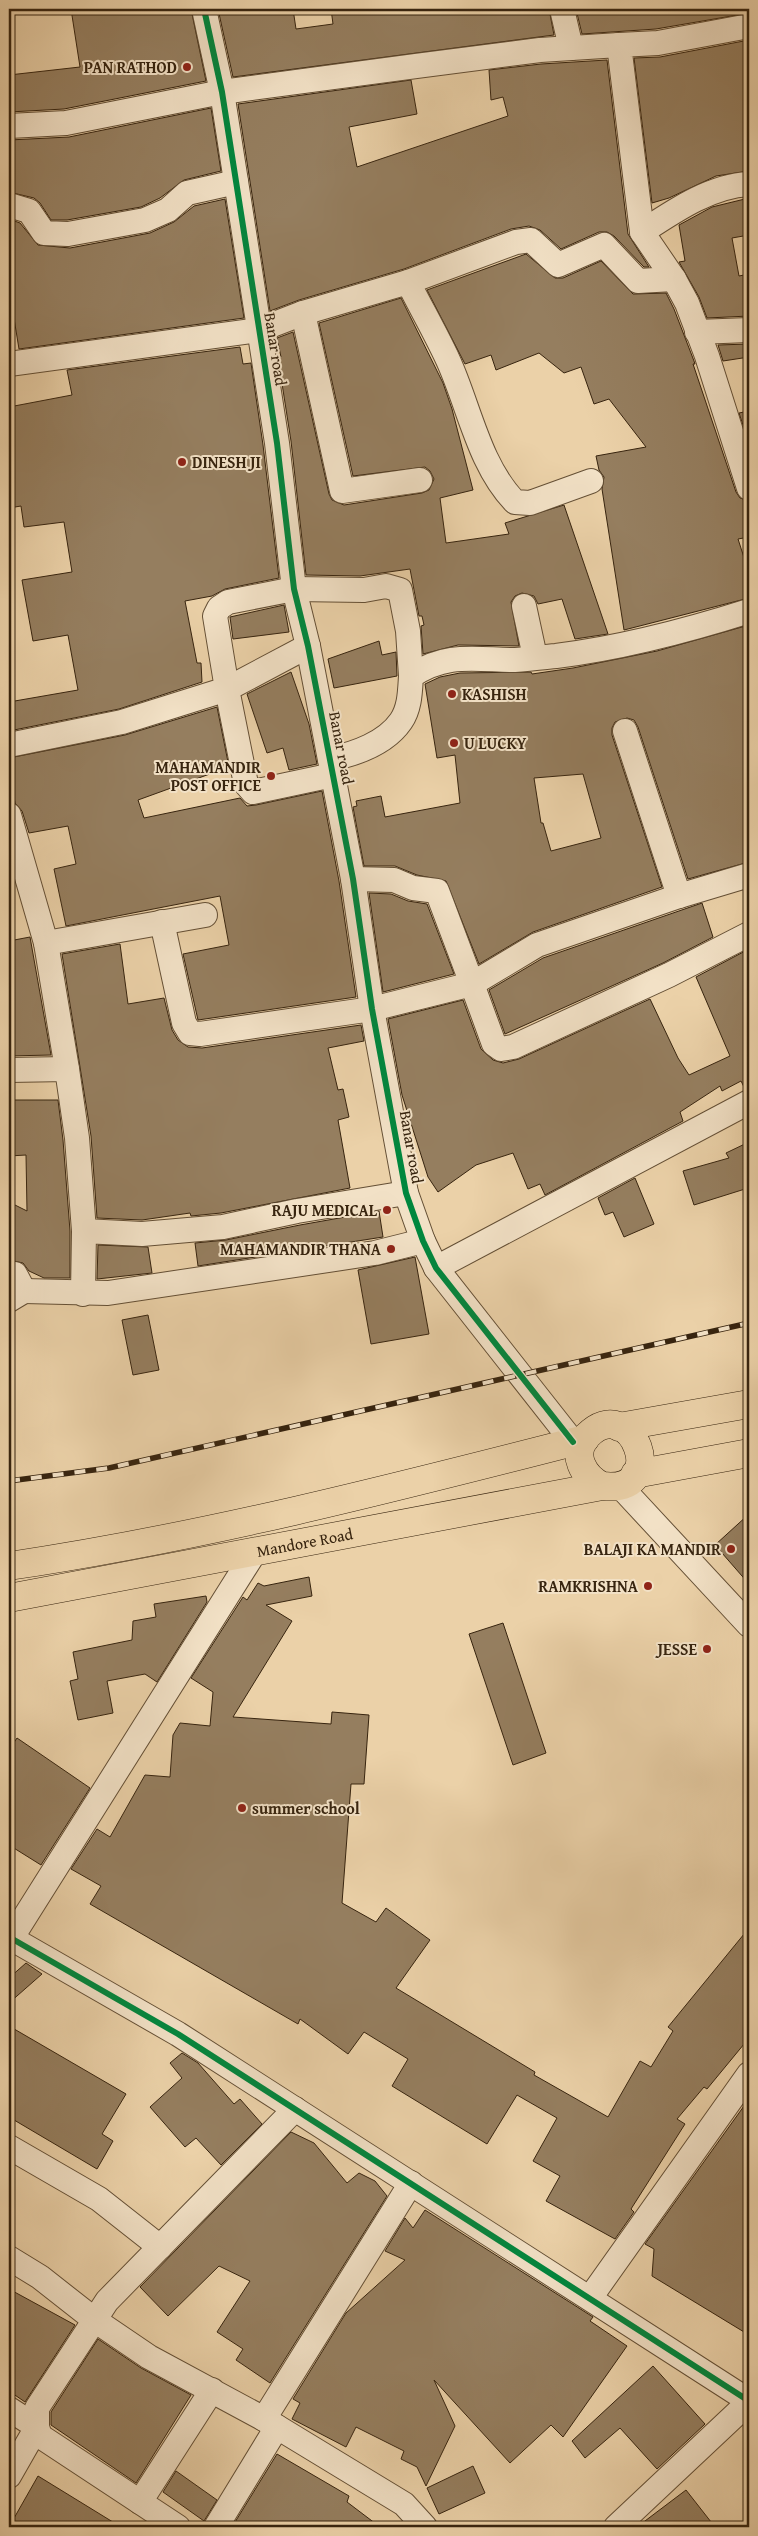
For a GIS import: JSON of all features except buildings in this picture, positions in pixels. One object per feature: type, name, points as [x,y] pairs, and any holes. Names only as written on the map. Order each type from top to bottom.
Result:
[{"type":"highway","name":"Mandore Road","points":[[9,1566],[174,1537],[296,1511],[579,1441],[600,1428],[619,1427],[749,1404]]},
{"type":"highway","points":[[579,1441],[580,1461],[584,1472],[591,1481],[619,1482],[640,1464],[640,1452],[637,1441],[629,1432],[619,1427]]},
{"type":"highway","name":"Mandore Road","points":[[9,1598],[254,1553],[619,1482],[749,1453]]},
{"type":"street","name":"Banar road","points":[[204,9],[222,92],[277,443],[294,589],[308,646],[353,879],[372,1009],[406,1193],[423,1241],[436,1268],[579,1441]]},
{"type":"street","points":[[562,9],[571,48]]},
{"type":"street","points":[[9,126],[66,124],[222,92],[571,48],[658,43],[749,26]]},
{"type":"street","points":[[619,45],[642,232],[674,279],[687,303],[697,332],[742,440],[749,488]]},
{"type":"street","points":[[9,205],[29,211],[44,233],[68,234],[145,220],[168,210],[187,192],[236,182]]},
{"type":"street","points":[[642,232],[670,213],[716,191],[749,184]]},
{"type":"street","points":[[9,364],[259,330],[303,313],[408,282],[516,242],[531,240],[558,265],[604,245],[638,281],[674,279]]},
{"type":"street","points":[[408,282],[449,361],[474,430],[504,490],[515,502],[530,503],[591,481]]},
{"type":"street","points":[[303,313],[342,491],[420,480]]},
{"type":"street","points":[[697,332],[749,330]]},
{"type":"street","points":[[386,586],[400,590],[408,631],[411,676],[409,699],[401,721],[370,746],[350,755],[332,767],[254,792],[246,784],[215,616],[219,608],[228,602],[294,589],[364,590],[386,586]]},
{"type":"street","points":[[524,606],[535,657]]},
{"type":"street","points":[[411,676],[422,668],[463,657],[513,660],[556,656],[686,631],[749,612]]},
{"type":"street","points":[[9,745],[122,722],[227,689],[308,646]]},
{"type":"street","points":[[625,731],[679,896]]},
{"type":"street","points":[[9,814],[17,872],[46,943],[67,1069],[77,1138],[84,1232],[83,1294]]},
{"type":"street","points":[[162,922],[184,1023],[190,1032],[200,1034],[372,1009],[472,984],[537,945],[679,896],[749,875]]},
{"type":"street","points":[[353,879],[394,880],[412,888],[437,891],[494,1044],[501,1049],[513,1047],[669,975],[749,934]]},
{"type":"street","points":[[46,943],[205,915]]},
{"type":"street","points":[[9,1070],[67,1069]]},
{"type":"street","points":[[436,1268],[749,1102]]},
{"type":"street","points":[[84,1232],[142,1234],[223,1227],[297,1211],[406,1193]]},
{"type":"street","points":[[9,1273],[15,1274],[17,1296],[108,1293],[375,1253],[423,1241]]},
{"type":"street","points":[[619,1482],[749,1625]]},
{"type":"street","points":[[254,1553],[10,1939],[178,2034],[749,2401],[616,2527]]},
{"type":"street","points":[[590,2298],[749,2074]]},
{"type":"street","points":[[178,2527],[40,2436],[37,2427],[37,2408],[96,2321],[107,2301],[295,2108]]},
{"type":"street","points":[[9,2147],[99,2199],[160,2247]]},
{"type":"street","points":[[216,2527],[271,2423],[411,2183]]},
{"type":"street","points":[[9,2258],[40,2277],[96,2321],[149,2357],[271,2423],[404,2504],[425,2527]]},
{"type":"street","points":[[140,2502],[212,2390]]},
{"type":"street","points":[[9,2409],[37,2427]]},
{"type":"street","points":[[9,2476],[37,2427]]},
{"type":"railway","points":[[9,1481],[109,1468],[749,1323]]},
{"type":"cycle path","points":[[204,9],[222,92],[277,443],[294,589],[308,646],[353,879],[372,1009],[406,1193],[423,1241],[436,1268],[573,1442]]},
{"type":"cycle path","points":[[9,1937],[178,2034],[749,2401]]},
{"type":"place","name":"PAN RATHOD","points":[[187,67]]},
{"type":"place","name":"DINESH JI","points":[[182,462]]},
{"type":"place","name":"KASHISH","points":[[452,694]]},
{"type":"place","name":"U LUCKY","points":[[454,743]]},
{"type":"place","name":"MAHAMANDIR POST OFFICE","points":[[271,776]]},
{"type":"place","name":"RAJU MEDICAL","points":[[387,1210]]},
{"type":"place","name":"MAHAMANDIR THANA","points":[[391,1249]]},
{"type":"place","name":"BALAJI KA MANDIR","points":[[731,1549]]},
{"type":"place","name":"RAMKRISHNA","points":[[648,1586]]},
{"type":"place","name":"JESSE","points":[[707,1649]]},
{"type":"place","name":"summer school","points":[[242,1808]]}]
